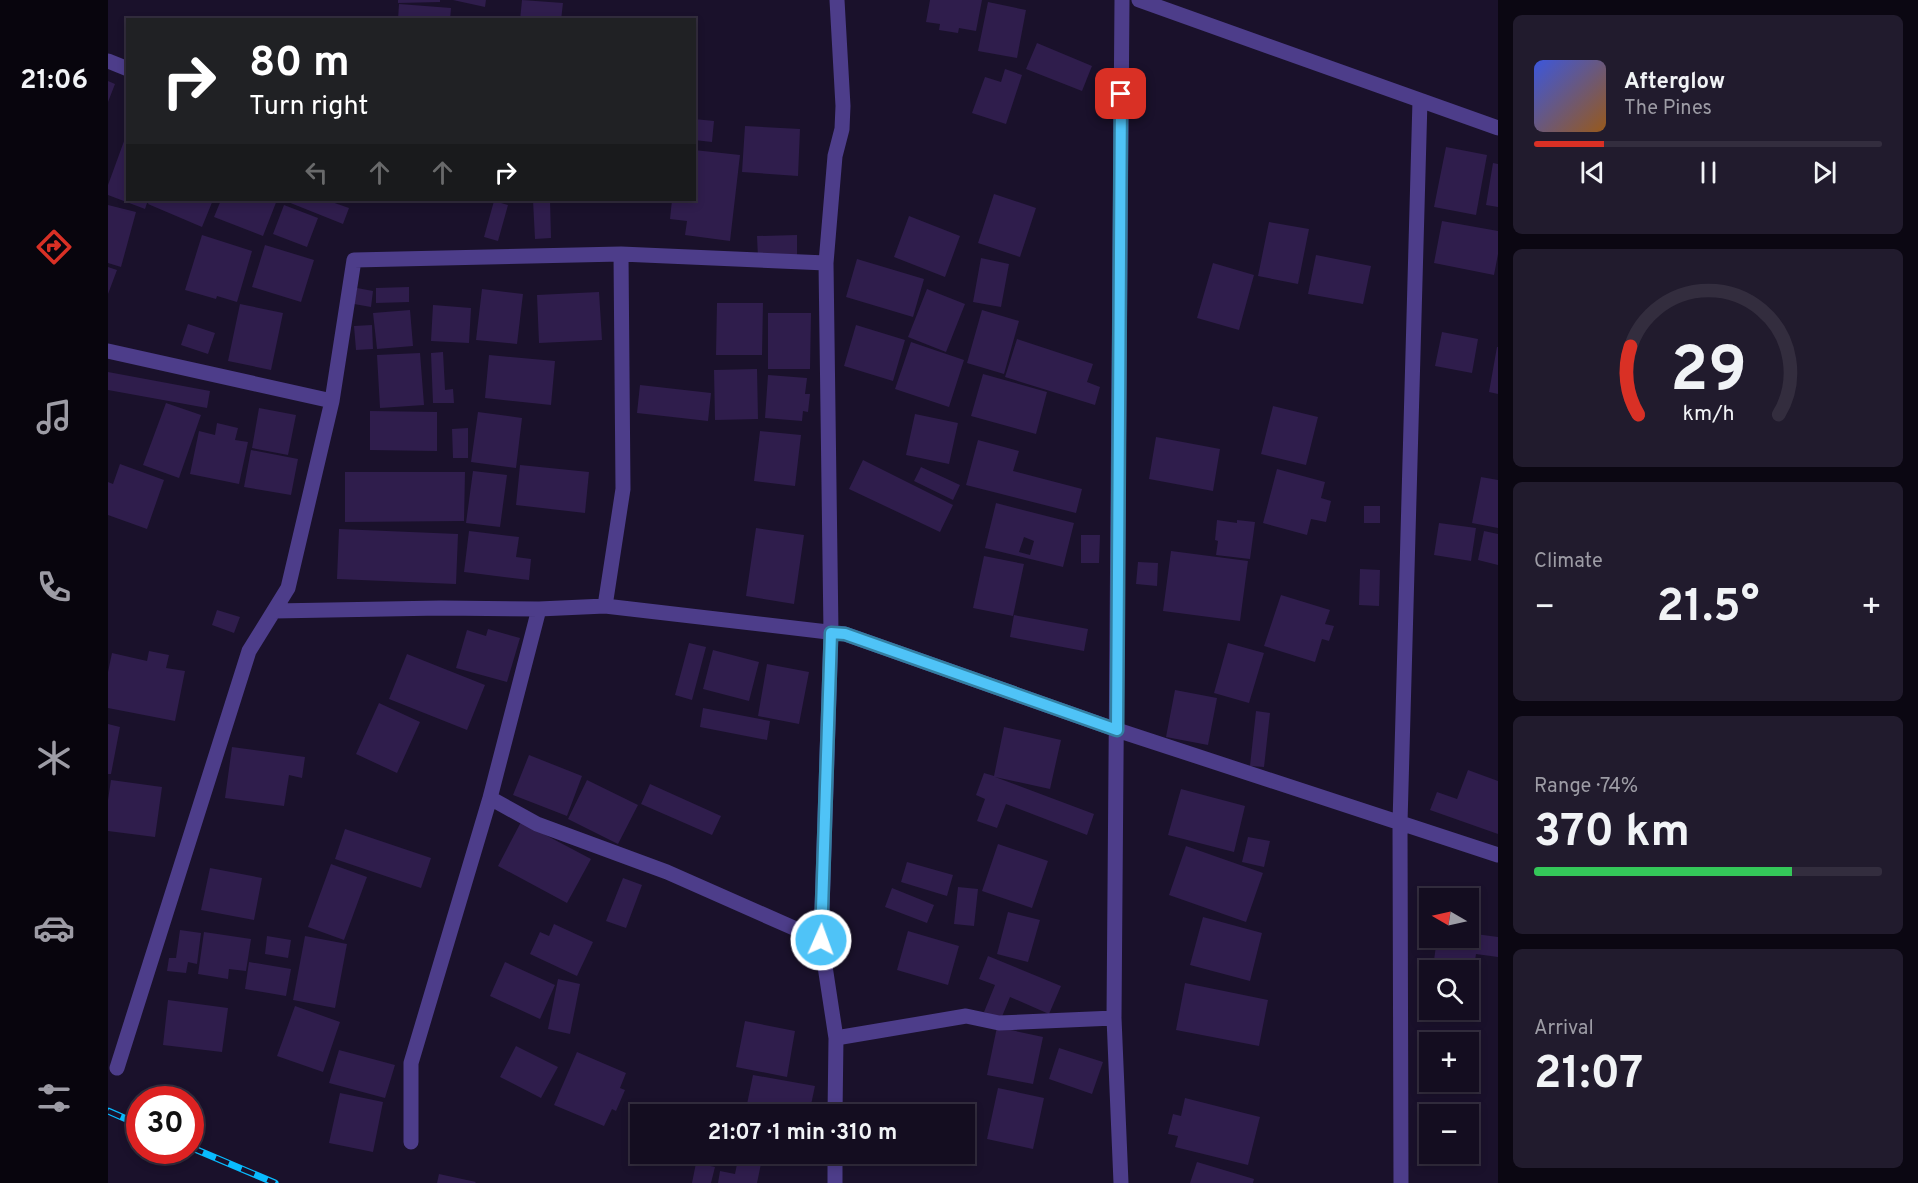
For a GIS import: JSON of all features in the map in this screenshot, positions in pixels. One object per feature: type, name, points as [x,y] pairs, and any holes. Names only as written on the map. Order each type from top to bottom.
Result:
[{"type":"street","points":[[836,1104],[836,1038],[821,940],[831,633],[826,264],[843,106],[837,0]]},
{"type":"street","points":[[1121,1183],[1114,1018],[1122,0]]},
{"type":"street","points":[[1139,0],[1498,128]]},
{"type":"street","points":[[108,61],[126,68]]},
{"type":"street","points":[[1401,1183],[1400,823],[1420,100]]},
{"type":"street","points":[[117,1068],[249,651],[288,588],[332,401],[354,260],[621,254],[826,264]]},
{"type":"street","points":[[605,606],[623,489],[621,254]]},
{"type":"street","points":[[108,351],[332,401]]},
{"type":"street","points":[[288,588],[309,611]]},
{"type":"street","points":[[274,611],[539,609],[605,606],[845,634],[1117,730],[1498,855]]},
{"type":"street","points":[[411,1142],[411,1063],[490,798],[539,609]]},
{"type":"street","points":[[490,798],[537,824],[667,872],[821,940]]},
{"type":"street","points":[[836,1038],[966,1016],[999,1023],[1114,1018]]},
{"type":"street","points":[[835,1164],[835,1183]]},
{"type":"building","points":[[398,0],[440,0],[440,2],[398,3]]},
{"type":"building","points":[[453,0],[486,0],[485,7]]},
{"type":"building","points":[[522,0],[563,3],[561,18],[520,18]]},
{"type":"building","points":[[930,0],[982,0],[976,31],[959,28],[958,33],[939,30],[940,24],[926,22]]},
{"type":"building","points":[[988,2],[1026,10],[1017,58],[978,51]]},
{"type":"building","points":[[399,4],[451,8],[450,18],[398,18]]},
{"type":"building","points":[[1037,43],[1092,66],[1082,91],[1026,69]]},
{"type":"building","points":[[1005,69],[1022,75],[1006,124],[972,113],[985,77],[1001,82]]},
{"type":"building","points":[[108,81],[115,84],[108,102]]},
{"type":"building","points":[[696,119],[714,121],[712,142],[696,140]]},
{"type":"building","points":[[745,126],[800,129],[798,176],[742,172]]},
{"type":"building","points":[[126,136],[126,201],[148,201],[145,209],[108,195],[108,185]]},
{"type":"building","points":[[1446,147],[1487,155],[1476,215],[1434,207]]},
{"type":"building","points":[[696,150],[740,155],[730,241],[685,235],[687,221],[670,219],[672,201],[696,201]]},
{"type":"building","points":[[1493,163],[1498,164],[1498,207],[1486,205]]},
{"type":"building","points":[[994,194],[1036,208],[1020,257],[978,243]]},
{"type":"building","points":[[150,201],[213,201],[202,227],[148,204]]},
{"type":"building","points":[[221,201],[277,201],[263,236],[214,217]]},
{"type":"building","points":[[286,201],[329,201],[349,208],[343,224]]},
{"type":"building","points":[[494,201],[508,205],[498,241],[484,237]]},
{"type":"building","points":[[533,201],[550,201],[551,238],[535,239]]},
{"type":"building","points":[[108,205],[136,212],[121,267],[108,263]]},
{"type":"building","points":[[284,205],[318,218],[307,247],[273,234]]},
{"type":"building","points":[[909,216],[960,236],[945,277],[894,257]]},
{"type":"building","points":[[1442,221],[1498,231],[1498,254],[1494,275],[1434,263]]},
{"type":"building","points":[[1269,222],[1309,229],[1298,284],[1258,276]]},
{"type":"building","points":[[202,235],[252,251],[237,302],[185,290]]},
{"type":"building","points":[[797,235],[797,256],[758,257],[757,236]]},
{"type":"building","points":[[265,245],[314,260],[301,302],[252,287]]},
{"type":"building","points":[[1316,255],[1371,266],[1363,304],[1308,294]]},
{"type":"building","points":[[981,258],[1009,264],[1001,307],[973,302]]},
{"type":"building","points":[[857,259],[924,279],[913,317],[846,297]]},
{"type":"building","points":[[1213,263],[1254,275],[1239,330],[1197,318]]},
{"type":"building","points":[[108,267],[117,270],[108,294]]},
{"type":"building","points":[[409,287],[409,302],[376,303],[376,288]]},
{"type":"building","points":[[357,288],[373,291],[371,307],[354,304]]},
{"type":"building","points":[[482,289],[523,294],[517,344],[476,340]]},
{"type":"building","points":[[927,289],[965,304],[946,352],[908,337]]},
{"type":"building","points":[[599,292],[602,340],[539,343],[537,295]]},
{"type":"building","points":[[717,303],[763,303],[762,355],[716,355]]},
{"type":"building","points":[[240,304],[283,313],[271,370],[228,361]]},
{"type":"building","points":[[433,305],[471,308],[469,343],[431,341]]},
{"type":"building","points":[[410,310],[413,346],[377,349],[373,313]]},
{"type":"building","points":[[982,310],[1019,321],[1004,374],[967,363]]},
{"type":"building","points":[[768,313],[811,313],[810,369],[768,369]]},
{"type":"building","points":[[188,324],[215,333],[208,354],[181,345]]},
{"type":"building","points":[[372,325],[373,349],[356,350],[354,326]]},
{"type":"building","points":[[856,325],[905,340],[893,381],[844,366]]},
{"type":"building","points":[[1442,332],[1478,339],[1472,373],[1435,366]]},
{"type":"building","points":[[1017,339],[1093,364],[1087,382],[1100,387],[1095,405],[1005,377]]},
{"type":"building","points":[[911,342],[964,360],[949,407],[895,389]]},
{"type":"building","points":[[1498,347],[1498,394],[1489,392]]},
{"type":"building","points":[[443,352],[445,390],[453,389],[454,403],[433,403],[431,353]]},
{"type":"building","points":[[420,353],[424,405],[380,408],[377,355]]},
{"type":"building","points":[[489,355],[555,361],[551,405],[485,398]]},
{"type":"building","points":[[757,369],[758,419],[715,420],[714,370]]},
{"type":"building","points":[[108,372],[210,391],[207,408],[108,390]]},
{"type":"building","points":[[983,374],[1047,392],[1036,434],[971,416]]},
{"type":"building","points":[[768,375],[807,378],[805,394],[810,394],[808,412],[803,411],[802,421],[765,418]]},
{"type":"building","points":[[640,385],[711,393],[708,421],[637,413]]},
{"type":"building","points":[[166,403],[201,415],[179,478],[143,465]]},
{"type":"building","points":[[1273,406],[1318,417],[1306,465],[1261,454]]},
{"type":"building","points":[[259,408],[296,415],[288,455],[252,448]]},
{"type":"building","points":[[370,411],[437,412],[437,451],[370,450]]},
{"type":"building","points":[[478,412],[522,418],[516,468],[471,462]]},
{"type":"building","points":[[915,414],[958,423],[949,464],[906,455]]},
{"type":"building","points":[[217,423],[238,428],[235,440],[248,442],[239,484],[190,474],[199,431],[215,435]]},
{"type":"building","points":[[468,428],[468,458],[453,458],[452,429]]},
{"type":"building","points":[[760,431],[801,435],[795,486],[754,481]]},
{"type":"building","points":[[1156,437],[1220,449],[1213,491],[1149,479]]},
{"type":"building","points":[[978,440],[1019,451],[1013,471],[1082,489],[1076,513],[966,485]]},
{"type":"building","points":[[251,450],[298,459],[291,495],[244,487]]},
{"type":"building","points":[[863,460],[953,505],[940,532],[849,489]]},
{"type":"building","points":[[120,464],[164,480],[147,529],[108,515],[108,482],[113,484]]},
{"type":"building","points":[[520,465],[589,472],[585,513],[516,505]]},
{"type":"building","points":[[921,467],[960,485],[953,500],[914,481]]},
{"type":"building","points":[[1277,469],[1325,482],[1321,498],[1331,501],[1326,522],[1311,519],[1307,535],[1263,523]]},
{"type":"building","points":[[473,471],[507,475],[500,527],[466,523]]},
{"type":"building","points":[[345,472],[465,472],[464,521],[345,522]]},
{"type":"building","points":[[1481,477],[1498,480],[1498,528],[1472,523]]},
{"type":"building","points":[[996,503],[1074,523],[1063,567],[985,548]],"holes":[[[1024,537],[1034,541],[1030,555],[1019,552]]]},
{"type":"building","points":[[1364,506],[1380,506],[1380,523],[1364,523]]},
{"type":"building","points":[[1217,520],[1237,523],[1237,520],[1255,522],[1250,559],[1216,555]]},
{"type":"building","points":[[1439,523],[1476,528],[1471,561],[1434,555]]},
{"type":"building","points":[[756,528],[804,535],[794,604],[746,596]]},
{"type":"building","points":[[339,529],[458,534],[456,584],[337,579]]},
{"type":"building","points":[[469,531],[519,537],[516,557],[531,559],[529,580],[464,572]]},
{"type":"building","points":[[1484,531],[1498,534],[1498,565],[1478,560]]},
{"type":"building","points":[[1081,535],[1100,535],[1099,563],[1081,563]]},
{"type":"building","points":[[1171,551],[1248,561],[1240,621],[1163,611]]},
{"type":"building","points":[[984,556],[1024,564],[1013,616],[973,608]]},
{"type":"building","points":[[1138,562],[1158,563],[1157,586],[1136,584]]},
{"type":"building","points":[[1360,569],[1380,570],[1379,606],[1359,605]]},
{"type":"building","points":[[1281,595],[1330,610],[1325,624],[1334,626],[1329,641],[1322,639],[1315,662],[1264,646]]},
{"type":"building","points":[[217,610],[240,617],[234,633],[212,625]]},
{"type":"building","points":[[1014,615],[1088,629],[1084,651],[1010,637]]},
{"type":"building","points":[[488,629],[520,638],[507,682],[456,668],[467,630],[486,636]]},
{"type":"building","points":[[689,643],[706,647],[692,700],[675,695]]},
{"type":"building","points":[[1228,643],[1264,653],[1249,703],[1214,693]]},
{"type":"building","points":[[713,650],[759,662],[749,701],[703,689]]},
{"type":"building","points":[[149,651],[169,655],[166,668],[185,671],[175,721],[108,708],[108,672],[112,653],[147,661]]},
{"type":"building","points":[[407,654],[485,685],[467,730],[389,699]]},
{"type":"building","points":[[767,664],[809,672],[799,724],[758,716]]},
{"type":"building","points":[[1175,690],[1217,698],[1208,745],[1166,737]]},
{"type":"building","points":[[379,703],[420,722],[397,773],[356,754]]},
{"type":"building","points":[[703,708],[770,721],[767,740],[700,727]]},
{"type":"building","points":[[1256,711],[1270,713],[1264,767],[1250,766]]},
{"type":"building","points":[[108,724],[120,727],[111,774],[108,774]]},
{"type":"building","points":[[1004,727],[1061,740],[1050,789],[995,777],[1094,814],[1087,835],[1006,804],[997,828],[977,821],[985,799],[976,795],[984,773],[994,776]]},
{"type":"building","points":[[232,747],[305,757],[302,778],[289,775],[284,806],[225,798]]},
{"type":"building","points":[[529,755],[582,776],[567,816],[513,795]]},
{"type":"building","points":[[1468,770],[1498,781],[1498,834],[1430,810],[1437,792],[1457,799]]},
{"type":"building","points":[[111,780],[162,787],[155,837],[108,831],[108,800]]},
{"type":"building","points":[[587,780],[638,805],[618,844],[568,819]]},
{"type":"building","points":[[650,784],[721,816],[712,835],[641,804]]},
{"type":"building","points":[[1181,789],[1245,806],[1234,852],[1168,835]]},
{"type":"building","points":[[521,822],[591,859],[567,903],[498,866]]},
{"type":"building","points":[[345,829],[431,858],[421,888],[335,859]]},
{"type":"building","points":[[1248,837],[1270,841],[1264,867],[1242,862]]},
{"type":"building","points":[[998,844],[1048,861],[1032,908],[982,891]]},
{"type":"building","points":[[1186,846],[1263,873],[1246,922],[1169,895]]},
{"type":"building","points":[[907,862],[953,875],[947,896],[901,882]]},
{"type":"building","points":[[331,864],[367,877],[344,940],[308,927]]},
{"type":"building","points":[[210,868],[262,878],[254,920],[201,910]]},
{"type":"building","points":[[623,878],[642,885],[626,928],[606,921]]},
{"type":"building","points":[[958,887],[978,889],[974,926],[954,924]]},
{"type":"building","points":[[892,888],[934,905],[927,923],[885,907]]},
{"type":"building","points":[[1008,912],[1040,920],[1028,962],[997,954]]},
{"type":"building","points":[[1203,917],[1262,933],[1250,981],[1190,965]]},
{"type":"building","points":[[554,924],[593,942],[577,976],[530,954],[540,932],[549,936]]},
{"type":"building","points":[[180,930],[201,933],[197,964],[188,962],[186,973],[167,971],[169,958],[176,958]]},
{"type":"building","points":[[908,931],[959,946],[948,985],[897,970]]},
{"type":"building","points":[[204,932],[251,939],[246,971],[229,969],[228,979],[198,974]]},
{"type":"building","points":[[1479,934],[1498,937],[1498,957],[1476,954],[1475,960],[1434,960],[1436,948],[1479,948]]},
{"type":"building","points":[[267,936],[291,940],[288,958],[265,954]]},
{"type":"building","points":[[305,936],[347,944],[335,1008],[293,1000]]},
{"type":"building","points":[[988,956],[1061,986],[1049,1014],[1010,997],[1001,1019],[984,1012],[995,985],[979,979]]},
{"type":"building","points":[[249,962],[291,969],[286,996],[245,989]]},
{"type":"building","points":[[505,962],[555,985],[540,1019],[490,996]]},
{"type":"building","points":[[558,979],[580,984],[570,1034],[548,1029]]},
{"type":"building","points":[[1185,983],[1268,1000],[1259,1046],[1176,1030]]},
{"type":"building","points":[[168,1000],[228,1008],[222,1052],[163,1045]]},
{"type":"building","points":[[295,1006],[340,1022],[323,1072],[277,1056]]},
{"type":"building","points":[[745,1021],[795,1031],[787,1077],[736,1067]]},
{"type":"building","points":[[997,1027],[1043,1037],[1033,1084],[987,1075]]},
{"type":"building","points":[[516,1046],[558,1067],[541,1098],[500,1077]]},
{"type":"building","points":[[1059,1048],[1103,1062],[1092,1094],[1049,1079]]},
{"type":"building","points":[[339,1050],[395,1065],[385,1098],[329,1083]]},
{"type":"building","points":[[577,1052],[626,1073],[620,1088],[625,1090],[616,1111],[612,1109],[604,1126],[554,1105]]},
{"type":"building","points":[[753,1075],[815,1086],[811,1104],[747,1104]]},
{"type":"building","points":[[998,1088],[1044,1098],[1033,1149],[987,1139]]},
{"type":"building","points":[[340,1093],[383,1102],[373,1152],[329,1143]]},
{"type":"building","points":[[1185,1098],[1260,1117],[1248,1165],[1175,1147],[1178,1136],[1168,1134],[1173,1114],[1181,1116]]},
{"type":"building","points":[[1197,1162],[1254,1179],[1253,1183],[1190,1183]]},
{"type":"building","points":[[696,1164],[715,1167],[711,1183],[692,1183]]},
{"type":"building","points":[[737,1164],[761,1164],[757,1183],[718,1183],[720,1171],[735,1174]]},
{"type":"building","points":[[439,1174],[476,1182],[437,1183]]},
{"type":"railway","points":[[108,1111],[126,1119]]},
{"type":"railway","points":[[204,1153],[275,1183]]},
{"type":"route","points":[[821,940],[831,633],[845,634],[1117,730],[1121,94]]}]
